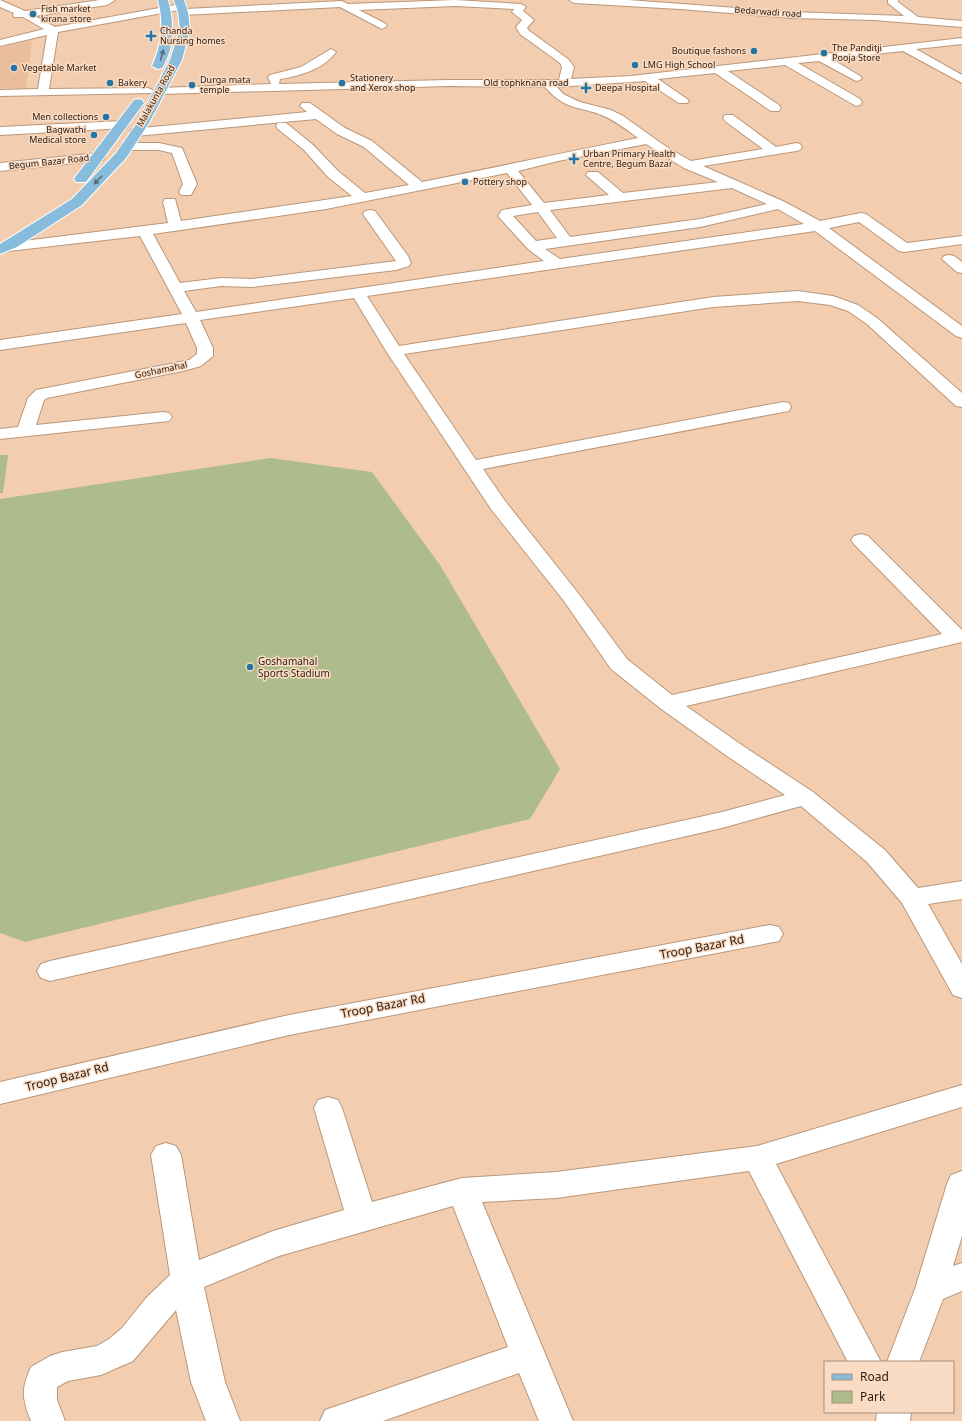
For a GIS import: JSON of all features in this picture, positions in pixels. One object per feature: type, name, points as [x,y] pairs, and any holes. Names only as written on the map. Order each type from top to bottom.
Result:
[{"type":"main road","points":[[73,188],[99,157],[122,124],[152,86],[168,30],[164,5]]},
{"type":"main road","name":"Malakunta Road","points":[[2,249],[78,202],[123,152],[136,132],[152,86],[176,60],[185,29],[181,6]]},
{"type":"main road","points":[[99,157],[123,152]]},
{"type":"main road","points":[[19,224],[56,201]]},
{"type":"street","points":[[8,16],[107,2],[110,0]]},
{"type":"street","name":"Bedarwadi road","points":[[574,0],[810,15],[873,17],[962,24]]},
{"type":"street","points":[[894,0],[893,3],[916,21]]},
{"type":"street","points":[[0,3],[53,30]]},
{"type":"street","points":[[0,43],[164,5],[283,6],[342,4],[524,3]]},
{"type":"street","points":[[524,3],[518,12],[529,20],[522,27],[524,32],[564,61],[568,67],[565,83]]},
{"type":"street","points":[[342,4],[382,26]]},
{"type":"street","points":[[801,5],[810,15]]},
{"type":"street","points":[[43,93],[53,30]]},
{"type":"street","name":"Old tophknana road","points":[[0,93],[43,93],[152,86],[290,87],[449,83],[548,84],[647,77],[962,41]]},
{"type":"street","points":[[849,44],[859,52]]},
{"type":"street","points":[[904,47],[962,80]]},
{"type":"street","points":[[276,87],[274,77],[306,69],[322,60],[331,52]]},
{"type":"street","points":[[737,57],[750,65]]},
{"type":"street","points":[[821,58],[856,78]]},
{"type":"street","points":[[788,62],[856,102]]},
{"type":"street","points":[[717,69],[775,108]]},
{"type":"street","points":[[647,77],[683,101]]},
{"type":"street","points":[[618,80],[620,88],[624,92]]},
{"type":"street","points":[[548,84],[559,96],[576,105],[607,113],[664,151],[689,165],[780,205],[818,226],[962,333]]},
{"type":"street","points":[[290,87],[294,100],[341,131],[368,144],[418,186]]},
{"type":"street","points":[[136,132],[317,115]]},
{"type":"street","points":[[729,118],[773,150]]},
{"type":"street","points":[[0,131],[122,124]]},
{"type":"street","points":[[282,126],[308,147],[333,174],[361,197]]},
{"type":"street","points":[[2,249],[144,231],[326,204],[478,176],[558,157],[648,140]]},
{"type":"street","points":[[123,152],[162,147],[172,148],[178,151],[190,184],[186,192]]},
{"type":"street","points":[[689,165],[796,147]]},
{"type":"street","name":"Begum Bazar Road","points":[[0,167],[99,157]]},
{"type":"street","points":[[510,169],[567,242]]},
{"type":"street","points":[[593,175],[620,197]]},
{"type":"street","points":[[557,264],[533,246],[505,216],[507,213],[541,207],[734,184]]},
{"type":"street","points":[[170,202],[171,211],[176,226]]},
{"type":"street","points":[[533,246],[700,223],[780,205]]},
{"type":"street","points":[[174,288],[225,281],[252,283],[396,266],[404,263],[403,259],[370,214]]},
{"type":"street","points":[[0,345],[818,226],[862,217],[904,248],[962,240]]},
{"type":"street","name":"Goshamahal","points":[[25,432],[36,398],[42,394],[176,368],[195,363],[205,356],[205,348],[191,317],[144,231]]},
{"type":"street","points":[[962,258],[949,259],[962,269]]},
{"type":"street","points":[[358,293],[394,351],[498,505],[571,597],[619,664],[668,703],[735,751],[805,797],[876,856],[912,898],[962,988]]},
{"type":"street","points":[[394,351],[713,302],[798,296],[833,301],[853,308],[872,320],[962,402]]},
{"type":"street","points":[[471,466],[783,407]]},
{"type":"street","points":[[0,434],[164,417]]},
{"type":"street","points":[[861,540],[959,636]]},
{"type":"street","points":[[668,703],[959,636]]},
{"type":"street","points":[[50,971],[722,820],[805,797]]},
{"type":"street","points":[[912,898],[962,890]]},
{"type":"street","name":"Troop Bazar Rd","points":[[0,1093],[289,1024],[770,934]]},
{"type":"street","points":[[48,1421],[41,1402],[39,1391],[43,1378],[62,1367],[101,1360],[121,1350],[133,1338],[157,1308],[187,1280],[273,1244],[462,1191],[556,1185],[757,1158],[962,1096]]},
{"type":"street","points":[[328,1108],[362,1218]]},
{"type":"street","points":[[166,1155],[195,1324],[208,1382],[223,1421]]},
{"type":"street","points":[[757,1158],[863,1361]]},
{"type":"street","points":[[903,1361],[930,1289],[962,1184]]},
{"type":"street","points":[[462,1191],[556,1421]]},
{"type":"street","points":[[930,1289],[962,1277]]},
{"type":"street","points":[[337,1421],[528,1355]]},
{"type":"shaded area","name":"Vegetable Market","points":[[32,40],[26,88],[0,88],[0,48]]},
{"type":"green space","points":[[0,455],[8,455],[3,493],[0,493]]},
{"type":"green space","name":"Goshamahal Sports Stadium","points":[[270,458],[372,472],[440,565],[560,769],[530,819],[25,942],[0,933],[0,499]]},
{"type":"place","name":"Fish market kirana store","points":[[33,14]]},
{"type":"place","name":"Chanda Nursing homes","points":[[151,36]]},
{"type":"place","name":"Boutique fashons","points":[[754,51]]},
{"type":"place","name":"The Panditji Pooja Store","points":[[824,53]]},
{"type":"place","name":"LMG High School","points":[[635,65]]},
{"type":"place","name":"Vegetable Market","points":[[14,68]]},
{"type":"place","name":"Bakery","points":[[110,83]]},
{"type":"place","name":"Stationery and Xerox shop","points":[[342,83]]},
{"type":"place","name":"Durga mata temple","points":[[192,85]]},
{"type":"place","name":"Deepa Hospital","points":[[586,88]]},
{"type":"place","name":"Men collections","points":[[106,117]]},
{"type":"place","name":"Bagwathi Medical store","points":[[94,135]]},
{"type":"place","name":"Urban Primary Health Centre, Begum Bazar","points":[[574,159]]},
{"type":"place","name":"Pottery shop","points":[[465,182]]},
{"type":"place","name":"Goshamahal Sports Stadium","points":[[250,667]]}]
